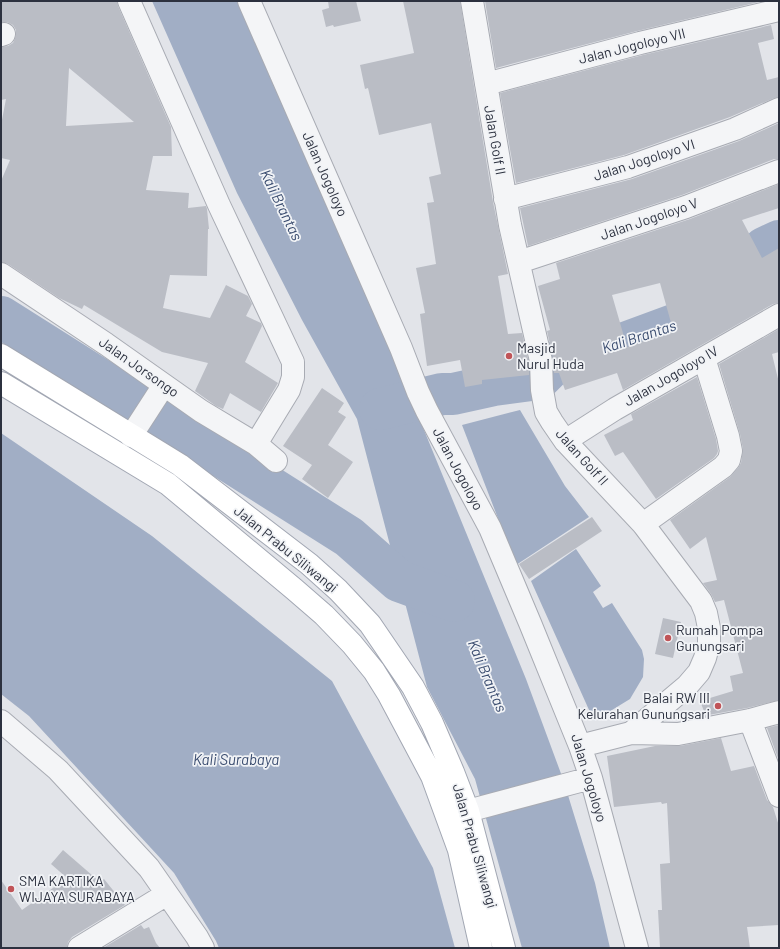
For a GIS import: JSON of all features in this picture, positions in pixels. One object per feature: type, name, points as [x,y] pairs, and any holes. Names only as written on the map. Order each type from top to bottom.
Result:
[{"type":"main road","name":"Jalan Prabu Siliwangi","points":[[1,355],[133,434],[180,465],[309,564],[338,590],[364,618],[412,688],[425,711],[447,758],[475,809],[504,948]]},
{"type":"main road","name":"Jalan Prabu Siliwangi","points":[[1,382],[168,484],[324,615],[352,644],[374,671],[389,695],[432,776],[459,850],[481,948]]},
{"type":"street","points":[[129,1],[219,205],[293,362],[293,377],[289,390],[256,444]]},
{"type":"street","name":"Jalan Jogoloyo","points":[[249,1],[423,401],[490,528],[580,746],[581,781],[637,948]]},
{"type":"street","name":"Jalan Golf II","points":[[472,1],[505,199],[541,361],[542,390],[546,412],[565,441],[643,524],[701,601],[706,613],[710,643],[699,672],[687,686],[631,733],[580,746]]},
{"type":"street","name":"Jalan Jogoloyo VII","points":[[486,84],[640,43],[779,10]]},
{"type":"street","name":"Jalan Jogoloyo VI","points":[[505,199],[628,167],[735,129],[779,109]]},
{"type":"street","name":"Jalan Jogoloyo V","points":[[519,262],[686,207],[779,172]]},
{"type":"street","name":"Jalan Jorsongo","points":[[1,274],[106,344],[162,388],[256,444],[276,461]]},
{"type":"street","name":"Jalan Jogoloyo IV","points":[[565,441],[615,409],[779,314]]},
{"type":"street","points":[[643,524],[723,467],[730,457],[731,451],[728,436],[704,358]]},
{"type":"street","points":[[133,434],[162,388]]},
{"type":"street","points":[[631,733],[678,734],[750,720],[779,712]]},
{"type":"street","points":[[750,720],[779,796]]},
{"type":"street","points":[[1,721],[58,770],[149,868],[203,948]]},
{"type":"street","points":[[447,817],[581,781]]},
{"type":"street","points":[[79,948],[167,894]]},
{"type":"water","points":[[152,1],[240,1],[347,242],[526,679],[563,779],[595,883],[610,948],[522,948],[475,779],[427,687],[357,419],[302,320],[237,193]]},
{"type":"water","points":[[520,410],[565,486],[589,517],[516,565],[462,425]]},
{"type":"water","name":"Kali Surabaya","points":[[1,433],[152,536],[332,681],[433,868],[455,948],[219,948],[174,873],[29,716],[1,694]]},
{"type":"water","points":[[576,549],[601,586],[593,592],[603,608],[612,603],[642,650],[644,659],[643,677],[630,699],[594,721],[531,581]]},
{"type":"building","points":[[1,1],[117,1],[171,127],[172,156],[153,156],[146,190],[189,193],[188,208],[206,206],[207,209],[209,229],[207,276],[170,275],[163,308],[210,318],[226,285],[248,296],[252,304],[246,316],[261,323],[262,326],[245,362],[278,383],[261,412],[230,393],[223,409],[216,406],[195,391],[208,363],[162,352],[84,305],[82,309],[59,298],[8,264],[1,262],[1,181],[10,160],[1,158],[1,125],[6,99],[1,100],[1,47],[8,46],[13,43],[16,36],[16,30],[13,25],[7,22],[1,22]],"holes":[[[69,68],[134,122],[66,126]]]},
{"type":"building","points":[[328,1],[356,1],[361,21],[334,27],[333,25],[326,27],[322,10],[329,8]]},
{"type":"building","points":[[403,1],[460,1],[493,202],[508,274],[498,276],[508,334],[522,333],[529,363],[529,375],[482,380],[482,384],[465,387],[460,360],[427,366],[420,314],[425,313],[416,268],[436,264],[427,203],[434,202],[429,177],[441,174],[431,123],[379,135],[368,88],[365,89],[360,65],[414,53]]},
{"type":"building","points":[[485,1],[763,1],[637,31],[496,68]]},
{"type":"building","points":[[771,25],[774,39],[758,43],[767,80],[779,77],[779,97],[730,117],[624,155],[516,183],[500,93],[643,55]]},
{"type":"building","points":[[779,123],[779,159],[774,159],[682,195],[528,246],[520,208],[632,179],[739,141]]},
{"type":"building","points":[[779,184],[779,208],[742,220],[762,258],[779,248],[779,303],[773,304],[623,390],[617,373],[565,390],[559,373],[554,373],[553,358],[547,331],[550,330],[538,286],[560,279],[556,263],[690,219]],"holes":[[[660,283],[673,330],[627,347],[612,295]]]},
{"type":"building","points":[[779,329],[779,352],[772,354],[779,383],[779,700],[747,708],[692,718],[691,715],[704,711],[700,701],[733,691],[730,676],[743,673],[724,600],[715,602],[703,583],[717,580],[706,537],[690,549],[670,520],[730,477],[741,463],[743,449],[740,434],[719,364]]},
{"type":"building","points":[[697,377],[716,439],[717,454],[714,458],[656,499],[623,452],[615,456],[604,435],[633,420],[631,414]]},
{"type":"building","points":[[322,388],[344,403],[338,412],[346,417],[328,445],[353,462],[328,498],[302,479],[312,465],[283,446]]},
{"type":"building","points":[[592,517],[602,531],[529,579],[519,564]]},
{"type":"building","name":"Rumah Pompa Gunungsari","points":[[663,618],[681,622],[673,658],[655,654]]},
{"type":"building","points":[[779,725],[779,761],[767,728]]},
{"type":"building","points":[[721,738],[731,771],[754,766],[767,800],[773,807],[779,826],[779,925],[747,927],[750,948],[660,948],[658,910],[662,910],[660,864],[670,863],[667,803],[662,804],[661,802],[614,807],[607,756],[655,746],[680,746]]},
{"type":"building","points":[[63,850],[100,882],[104,879],[125,905],[72,937],[68,942],[67,948],[1,948],[1,880],[22,910],[67,878],[51,864]]},
{"type":"building","points":[[141,925],[144,929],[149,927],[156,943],[160,948],[103,948]]},
{"type":"waterway","name":"Kali Brantas","points":[[380,409],[442,394],[453,394],[494,385],[539,379],[556,362],[625,343],[717,308],[734,282],[764,248],[779,241]]},
{"type":"waterway","points":[[1,317],[349,537],[399,581],[454,601]]},
{"type":"place","name":"Masjid Nurul Huda","points":[[509,356]]},
{"type":"place","name":"Rumah Pompa Gunungsari","points":[[668,638]]},
{"type":"place","name":"Balai RW III Kelurahan Gunungsari","points":[[718,706]]},
{"type":"place","name":"SMA KARTIKA WIJAYA SURABAYA","points":[[11,889]]}]
